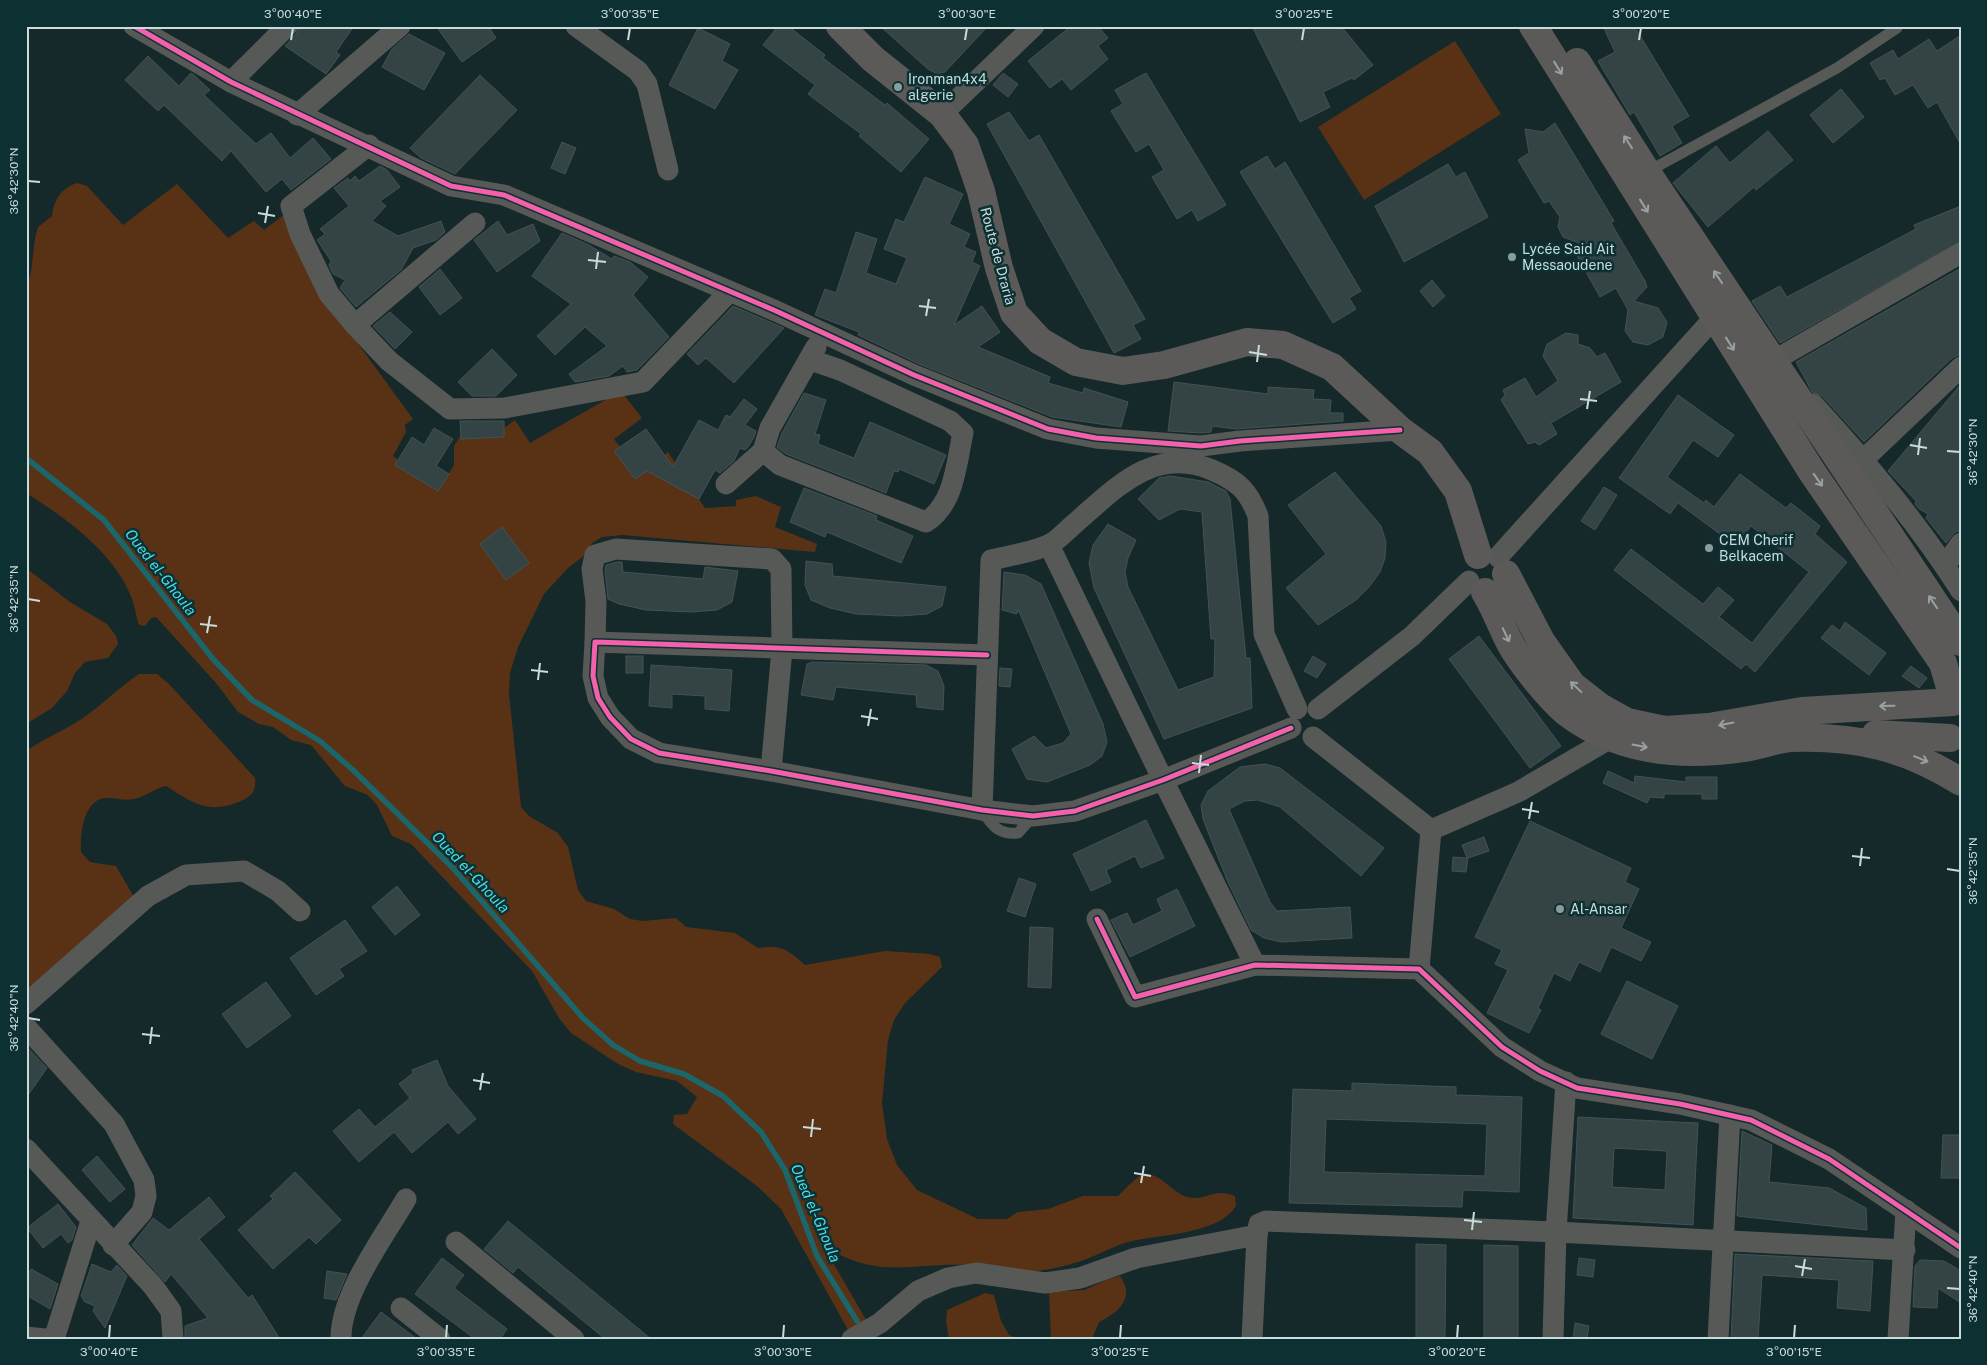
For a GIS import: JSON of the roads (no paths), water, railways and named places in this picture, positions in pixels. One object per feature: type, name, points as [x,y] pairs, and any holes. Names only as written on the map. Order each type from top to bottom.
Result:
[{"type":"main road","name":"Route de Draria","points":[[840,26],[873,59],[942,114],[965,145],[981,191],[999,268],[1014,313],[1040,341],[1076,362],[1123,371],[1164,365],[1247,342],[1283,345],[1332,367],[1400,430],[1430,452],[1458,491],[1494,562],[1542,641],[1572,685],[1600,706],[1627,722],[1665,730],[1709,727],[1802,710],[1956,700]]},
{"type":"main road","points":[[1533,26],[1812,472],[1943,663],[1956,700],[1947,712],[1945,722],[1956,743]]},
{"type":"main road","points":[[1554,26],[1647,172],[1961,642]]},
{"type":"main road","points":[[1477,586],[1497,589],[1504,580],[1494,562]]},
{"type":"main road","points":[[1477,586],[1510,644],[1544,688],[1567,712],[1611,738],[1666,752],[1698,752],[1744,748],[1790,738],[1874,734],[1956,743]]},
{"type":"main road","points":[[1790,738],[1845,739],[1896,749],[1931,763],[1961,782]]},
{"type":"street","points":[[134,26],[231,82],[297,114],[369,145],[451,186],[504,196],[823,333],[914,375],[1048,429],[1096,438],[1200,446],[1240,441],[1400,430]]},
{"type":"street","points":[[231,82],[287,26]]},
{"type":"street","points":[[297,114],[400,26]]},
{"type":"street","points":[[576,26],[638,71],[647,84],[668,170]]},
{"type":"street","points":[[942,114],[1034,26]]},
{"type":"street","points":[[369,145],[291,206],[300,234],[329,294],[389,361],[450,409],[505,408],[643,382],[729,292]]},
{"type":"street","points":[[356,325],[475,223]]},
{"type":"street","points":[[1961,253],[1773,361],[1864,459],[1961,590]]},
{"type":"street","points":[[1494,562],[1714,318]]},
{"type":"street","points":[[726,484],[763,451],[770,428],[811,360],[823,333]]},
{"type":"street","points":[[763,451],[780,465],[926,522],[937,515],[949,498],[963,433],[950,421],[840,370],[811,360]]},
{"type":"street","points":[[1864,459],[1961,367]]},
{"type":"street","points":[[982,810],[991,560],[1049,544],[1116,488],[1142,471],[1160,464],[1195,463],[1239,484],[1252,500],[1258,516],[1264,634],[1294,719],[1303,738],[1314,738],[1431,830]]},
{"type":"street","points":[[1945,566],[1961,543]]},
{"type":"street","points":[[1049,544],[1162,780],[1255,965]]},
{"type":"street","points":[[771,771],[782,649],[781,569],[772,559],[616,549],[595,555],[592,562],[596,601],[596,642],[593,676],[598,698],[610,717],[631,740],[659,753],[771,771],[982,810],[1033,816],[1075,811],[1162,780],[1294,719],[1307,706],[1318,709],[1323,719],[1323,725],[1314,738]]},
{"type":"street","points":[[1318,709],[1477,586]]},
{"type":"street","points":[[596,642],[987,655]]},
{"type":"street","points":[[1431,830],[1518,792],[1611,738]]},
{"type":"street","points":[[1419,969],[1431,830]]},
{"type":"street","points":[[26,1004],[148,896],[186,875],[244,871],[278,892],[300,912]]},
{"type":"street","points":[[1097,919],[1135,996],[1255,965],[1419,969],[1502,1047],[1540,1071],[1578,1088],[1680,1104],[1751,1120],[1829,1159],[1961,1248]]},
{"type":"street","points":[[26,1027],[114,1124],[144,1180],[146,1196],[142,1212],[113,1245]]},
{"type":"street","points":[[1552,1339],[1556,1232],[1566,1082]]},
{"type":"street","points":[[1718,1339],[1730,1115]]},
{"type":"street","points":[[26,1149],[153,1286],[171,1311],[173,1339]]},
{"type":"street","points":[[341,1339],[341,1327],[346,1305],[406,1200]]},
{"type":"street","points":[[1898,1339],[1906,1210]]},
{"type":"street","points":[[54,1339],[91,1221]]},
{"type":"street","points":[[1252,1339],[1257,1235],[1259,1224],[1266,1221],[1556,1232],[1905,1250]]},
{"type":"street","points":[[852,1339],[880,1323],[918,1291],[948,1278],[976,1273],[1045,1283],[1080,1278],[1136,1258],[1257,1235]]},
{"type":"street","points":[[456,1242],[574,1339]]},
{"type":"street","points":[[401,1308],[440,1339]]},
{"type":"street","points":[[26,1337],[45,1339]]},
{"type":"lane","points":[[1647,172],[1837,68],[1897,28]]},
{"type":"waterway","name":"Oued el-Ghoula","points":[[26,458],[104,520],[213,659],[252,700],[320,741],[353,770],[453,868],[583,1018],[613,1045],[640,1061],[684,1074],[723,1096],[761,1132],[785,1170],[817,1256],[857,1321]]},
{"type":"place","name":"Ironman4x4 algerie","points":[[898,87]]},
{"type":"place","name":"Lycée Said Ait Messaoudene","points":[[1512,257]]},
{"type":"place","name":"CEM Cherif Belkacem","points":[[1709,548]]},
{"type":"place","name":"Al-Ansar","points":[[1560,909]]}]
